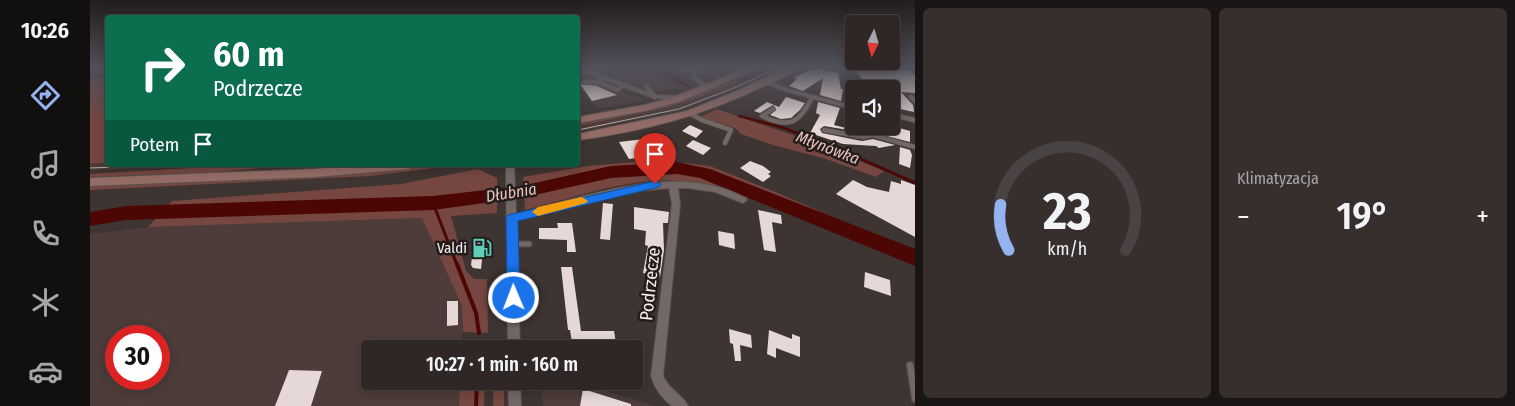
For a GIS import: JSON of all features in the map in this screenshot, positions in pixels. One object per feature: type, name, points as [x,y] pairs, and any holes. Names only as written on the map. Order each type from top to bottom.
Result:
[{"type":"main road","points":[[580,137],[638,126],[689,113],[754,87]]},
{"type":"main road","points":[[580,120],[652,102],[680,98],[706,88]]},
{"type":"main road","points":[[246,174],[297,167]]},
{"type":"main road","points":[[90,182],[340,171],[386,167]]},
{"type":"street","points":[[626,87],[652,102]]},
{"type":"street","points":[[778,87],[845,106]]},
{"type":"street","points":[[900,118],[915,120]]},
{"type":"street","points":[[510,167],[514,340]]},
{"type":"street","points":[[512,214],[655,184],[708,188],[734,195],[743,200]]},
{"type":"street","name":"Podrzecze","points":[[673,185],[676,204],[657,376],[659,384],[665,392],[682,406]]},
{"type":"street","points":[[514,390],[515,406]]},
{"type":"lane","points":[[647,87],[652,102]]},
{"type":"lane","points":[[773,109],[762,116],[778,122],[796,122],[801,118],[812,97]]},
{"type":"lane","points":[[911,98],[915,101]]},
{"type":"lane","points":[[689,113],[702,120],[731,130],[724,143]]},
{"type":"lane","points":[[824,130],[863,137],[873,135],[915,147]]},
{"type":"lane","points":[[512,244],[529,244]]},
{"type":"lane","points":[[910,365],[915,399]]},
{"type":"shaded area","points":[[90,87],[105,87],[105,163],[90,163]]},
{"type":"shaded area","points":[[580,87],[611,87],[645,99],[636,102],[597,109]]},
{"type":"shaded area","points":[[639,87],[679,87],[659,92]]},
{"type":"shaded area","points":[[717,87],[724,87],[665,108],[580,126],[580,123],[663,107]]},
{"type":"shaded area","points":[[724,87],[740,87],[682,110],[580,132],[580,126],[665,108]]},
{"type":"shaded area","points":[[717,109],[816,143],[884,171],[876,177],[826,159],[773,145],[741,134],[735,128],[700,117]]},
{"type":"shaded area","points":[[658,160],[710,166],[773,191],[915,253],[915,266],[739,192],[696,183],[652,181],[636,183],[604,189],[525,210],[523,177],[588,166]]},
{"type":"shaded area","points":[[90,163],[105,163],[105,167],[158,167],[90,170]]},
{"type":"shaded area","points":[[210,167],[271,167],[217,172],[90,177],[90,174]]},
{"type":"shaded area","points":[[441,167],[371,176],[90,190],[90,186],[219,181]]},
{"type":"shaded area","points":[[478,169],[497,178],[497,213],[451,216],[466,271],[474,279],[487,279],[488,333],[463,332],[462,306],[422,218],[148,227],[172,201],[401,184]]},
{"type":"shaded area","points":[[422,218],[462,306],[462,340],[361,340],[361,390],[460,390],[459,406],[90,406],[90,234],[148,227]]},
{"type":"shaded area","points":[[460,390],[485,390],[484,406],[459,406]]},
{"type":"shaded area","points":[[494,390],[504,390],[504,406],[493,406]]},
{"type":"shaded area","points":[[542,390],[602,390],[655,406],[543,406]]},
{"type":"building","points":[[582,87],[599,87],[617,95],[592,101]]},
{"type":"building","points":[[792,87],[809,87],[803,91]]},
{"type":"building","points":[[821,87],[841,87],[843,89],[841,101],[820,95]]},
{"type":"building","points":[[900,87],[915,87],[915,93],[901,92],[913,105],[914,112],[900,109]]},
{"type":"building","points":[[786,97],[805,103],[791,118],[781,119],[770,115],[776,110],[773,105],[760,113],[754,111],[767,102],[779,107]]},
{"type":"building","points":[[818,102],[840,108],[834,125],[845,128],[845,130],[824,126],[820,129],[822,133],[862,141],[873,139],[895,145],[879,148],[876,146],[843,144],[810,133],[820,115],[816,113]]},
{"type":"building","points":[[690,125],[703,131],[696,138],[682,131]]},
{"type":"building","points":[[900,128],[910,131],[910,142],[883,135],[900,135]]},
{"type":"building","points":[[652,138],[663,155],[629,159],[619,142]]},
{"type":"building","points":[[693,140],[711,148],[703,155],[686,146]]},
{"type":"building","points":[[900,147],[910,150],[912,155],[910,168],[899,164]]},
{"type":"building","points":[[750,161],[763,166],[771,172],[768,174],[771,176],[763,182],[740,168]]},
{"type":"building","points":[[853,180],[867,187],[889,192],[891,181],[901,184],[901,180],[915,185],[915,237],[836,194]]},
{"type":"building","points":[[603,203],[613,204],[610,240],[600,239]]},
{"type":"building","points":[[634,207],[669,212],[668,223],[663,223],[664,250],[660,277],[643,273],[648,246],[645,245],[646,231],[634,229]]},
{"type":"building","points":[[758,210],[781,215],[782,224],[772,222],[776,252],[764,250]]},
{"type":"building","points":[[557,223],[572,223],[576,252],[567,252],[567,240],[539,239],[539,228],[558,228]]},
{"type":"building","points":[[718,231],[734,234],[735,249],[719,245]]},
{"type":"building","points":[[474,242],[484,242],[481,269],[473,268],[471,265]]},
{"type":"building","points":[[561,267],[572,267],[581,331],[614,331],[616,340],[572,340],[570,330],[568,330]]},
{"type":"building","points":[[865,272],[890,280],[891,296],[864,287]]},
{"type":"building","points":[[447,301],[458,301],[458,325],[447,326]]},
{"type":"building","points":[[729,329],[751,335],[752,348],[740,345],[741,361],[735,361],[733,344],[730,343]]},
{"type":"building","points":[[769,330],[792,339],[792,334],[800,337],[800,357],[776,348],[776,358],[767,354]]},
{"type":"building","points":[[289,370],[322,371],[311,406],[275,406]]},
{"type":"building","points":[[583,390],[631,404],[631,406],[580,406]]},
{"type":"waterway","name":"Młynówka","points":[[739,116],[784,128],[853,155]]},
{"type":"waterway","name":"Młynówka","points":[[850,154],[915,183]]},
{"type":"waterway","name":"Dłubnia","points":[[90,219],[126,213],[433,203],[521,192],[611,172],[677,168],[704,173],[915,258]]},
{"type":"waterway","points":[[433,203],[457,265]]},
{"type":"waterway","points":[[457,264],[476,313],[479,333]]},
{"type":"waterway","points":[[476,406],[477,390]]},
{"type":"tram line","points":[[580,130],[679,109],[736,87]]},
{"type":"tram line","points":[[90,168],[117,167]]},
{"type":"slow traffic","points":[[538,212],[582,201]]},
{"type":"place","name":"Valdi","points":[[482,248]]},
{"type":"route","points":[[514,298],[512,218],[655,184]]}]
